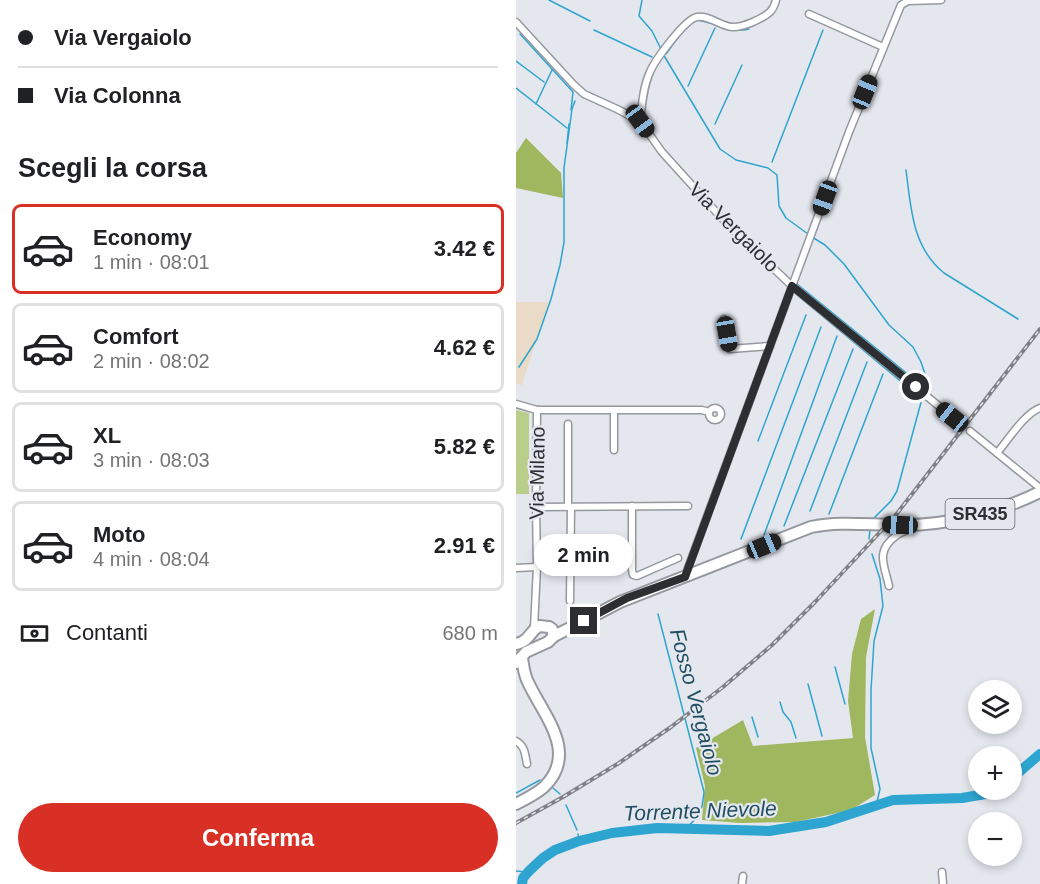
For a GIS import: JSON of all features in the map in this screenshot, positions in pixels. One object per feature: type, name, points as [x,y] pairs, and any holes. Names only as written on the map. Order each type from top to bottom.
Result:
[{"type":"main road","name":"SR435","points":[[516,644],[546,629],[584,621],[627,598],[811,527],[836,523],[899,529],[950,521],[995,509],[1040,490]]},
{"type":"main road","name":"SR435","points":[[518,663],[529,651],[548,642],[546,629]]},
{"type":"main road","points":[[516,804],[544,786],[556,770],[559,748],[553,728],[518,663]]},
{"type":"street","points":[[640,121],[644,92],[650,72],[686,23],[698,17],[732,27],[753,22],[771,11],[776,0]]},
{"type":"street","points":[[685,577],[849,132],[901,5],[908,1],[941,0]]},
{"type":"street","points":[[809,14],[884,47]]},
{"type":"street","name":"Via Vergaiolo","points":[[516,22],[584,94],[640,121],[662,152],[728,225],[792,286],[962,425]]},
{"type":"street","points":[[724,319],[730,349],[770,346]]},
{"type":"street","points":[[516,404],[537,410],[702,410],[709,412]]},
{"type":"street","points":[[997,453],[1028,416],[1040,408]]},
{"type":"street","name":"Via Milano","points":[[537,410],[536,608],[546,629]]},
{"type":"street","points":[[614,411],[614,450]]},
{"type":"street","points":[[568,424],[570,601]]},
{"type":"street","points":[[970,431],[1040,490]]},
{"type":"street","points":[[632,506],[633,575],[637,576],[678,558]]},
{"type":"street","points":[[536,507],[688,506]]},
{"type":"street","points":[[889,586],[882,554],[899,529]]},
{"type":"street","points":[[516,568],[537,567]]},
{"type":"street","points":[[536,608],[546,629]]},
{"type":"street","points":[[516,741],[522,744],[527,764]]},
{"type":"street","points":[[942,872],[943,884]]},
{"type":"street","points":[[742,884],[743,876]]},
{"type":"shaded area","points":[[516,302],[549,302],[522,385],[516,384]]},
{"type":"green space","points":[[526,138],[561,173],[563,198],[516,188],[516,153]]},
{"type":"green space","points":[[516,410],[529,413],[529,494],[516,494]]},
{"type":"green space","points":[[875,609],[866,657],[865,737],[875,795],[851,810],[796,822],[741,823],[702,820],[705,786],[696,748],[743,720],[753,746],[853,738],[848,701],[852,654],[861,619]]},
{"type":"waterway","points":[[549,0],[590,21]]},
{"type":"waterway","points":[[642,0],[639,16],[652,31],[661,49]]},
{"type":"waterway","points":[[698,20],[714,24]]},
{"type":"waterway","points":[[688,86],[715,28]]},
{"type":"waterway","points":[[732,30],[749,29]]},
{"type":"waterway","points":[[594,30],[652,57]]},
{"type":"waterway","points":[[772,162],[823,30]]},
{"type":"waterway","points":[[520,34],[573,92],[571,110]]},
{"type":"waterway","points":[[666,54],[679,36]]},
{"type":"waterway","points":[[663,54],[720,149],[736,160],[768,168],[777,175],[779,206],[786,218],[808,234]]},
{"type":"waterway","points":[[516,61],[544,82]]},
{"type":"waterway","points":[[715,124],[742,65]]},
{"type":"waterway","points":[[536,104],[552,70]]},
{"type":"waterway","points":[[516,88],[567,128]]},
{"type":"waterway","points":[[519,367],[537,339],[560,265],[564,242],[564,168],[575,101]]},
{"type":"waterway","points":[[567,143],[569,124]]},
{"type":"waterway","points":[[906,170],[915,226],[919,239],[933,263],[944,273],[1018,319]]},
{"type":"waterway","points":[[812,237],[825,245],[844,264],[889,325],[913,347],[925,374],[924,390]]},
{"type":"waterway","points":[[797,284],[920,384]]},
{"type":"waterway","points":[[796,294],[917,395]]},
{"type":"waterway","points":[[758,441],[806,315]]},
{"type":"waterway","points":[[741,539],[821,327]]},
{"type":"waterway","points":[[764,535],[837,336]]},
{"type":"waterway","points":[[784,526],[853,349]]},
{"type":"waterway","points":[[810,511],[867,362]]},
{"type":"waterway","points":[[829,514],[883,374]]},
{"type":"waterway","points":[[873,519],[891,501],[897,491],[923,395]]},
{"type":"waterway","points":[[869,539],[870,529]]},
{"type":"waterway","points":[[872,554],[880,579],[883,606],[874,641],[871,690],[871,748],[880,789],[876,806]]},
{"type":"waterway","name":"Fosso Vergaiolo","points":[[658,614],[704,792],[700,813],[686,828]]},
{"type":"waterway","points":[[835,667],[845,704]]},
{"type":"waterway","points":[[808,684],[822,736]]},
{"type":"waterway","points":[[780,702],[783,712],[791,722],[796,738]]},
{"type":"waterway","points":[[752,717],[758,737]]},
{"type":"waterway","name":"Torrente Nievole","points":[[1022,770],[1040,754]]},
{"type":"waterway","points":[[516,793],[540,780]]},
{"type":"waterway","points":[[553,788],[560,794]]},
{"type":"waterway","name":"Torrente Nievole","points":[[522,884],[523,878],[529,871],[555,850],[612,833],[657,828],[769,831],[826,822],[893,800],[968,797]]},
{"type":"waterway","points":[[566,805],[577,830]]},
{"type":"waterway","name":"Torrente Nievole","points":[[578,834],[579,841]]},
{"type":"waterway","points":[[516,871],[527,872]]},
{"type":"railway","points":[[516,823],[619,763],[671,727],[772,645],[895,516],[1040,329]]},
{"type":"route","points":[[584,621],[627,598],[685,577],[792,286],[916,387]]}]
